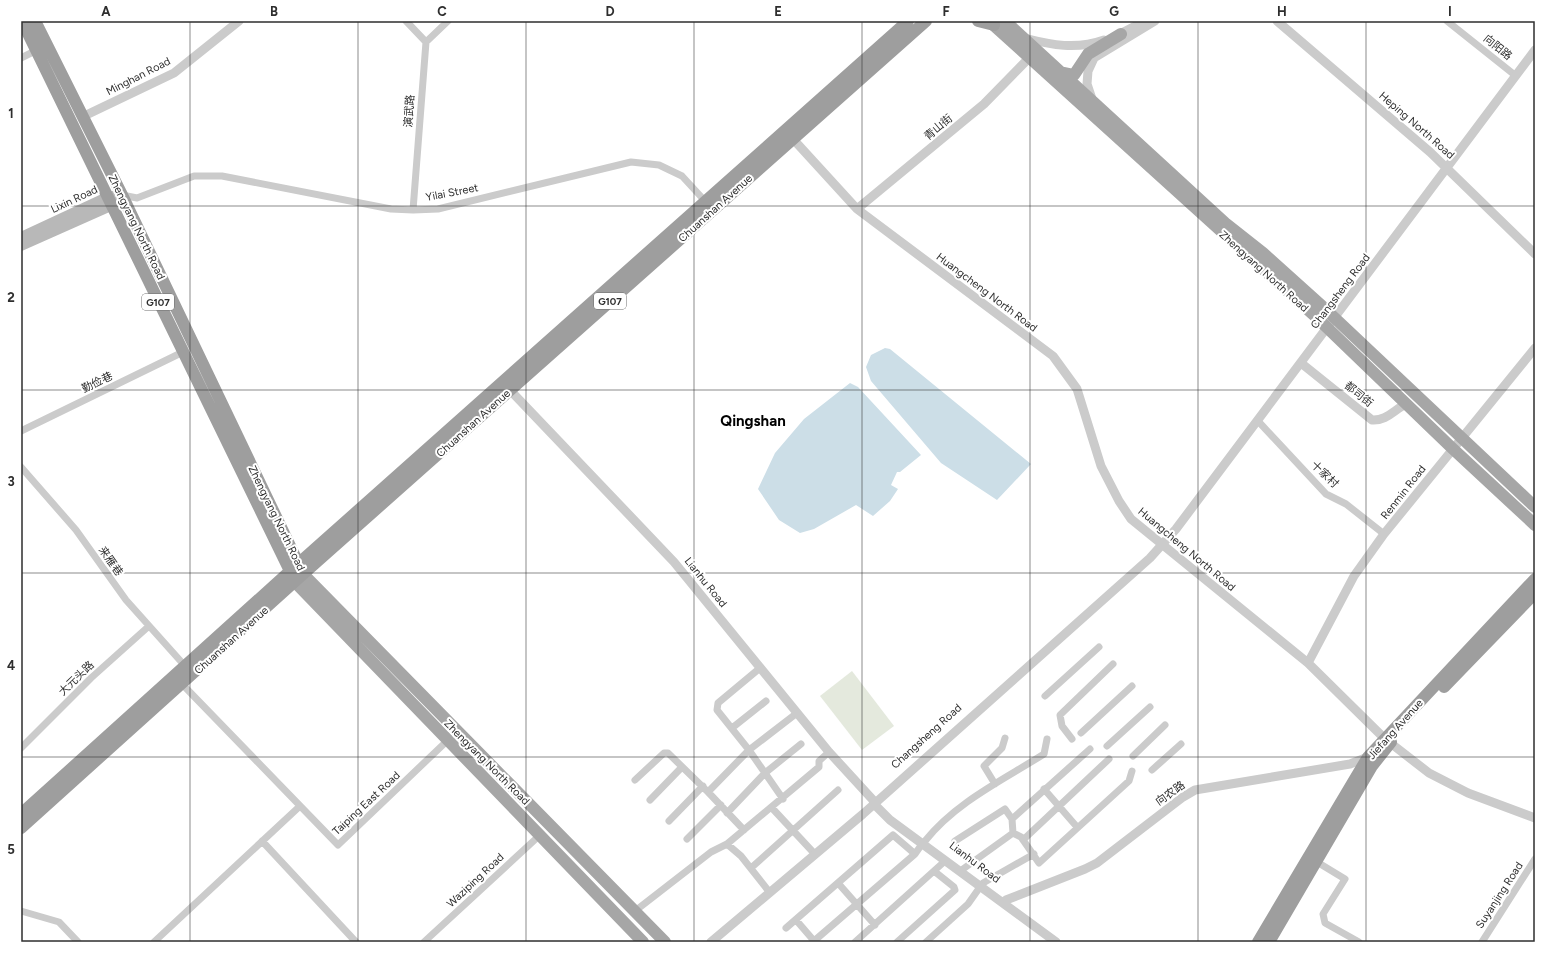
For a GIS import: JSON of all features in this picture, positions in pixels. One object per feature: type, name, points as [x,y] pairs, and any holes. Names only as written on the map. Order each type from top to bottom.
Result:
[{"type":"highway","name":"Zhengyang North Road","points":[[22,21],[183,352],[297,573]]},
{"type":"highway","name":"Zhengyang North Road","points":[[35,21],[122,195],[297,573]]},
{"type":"highway","name":"Chuanshan Avenue","points":[[21,828],[182,684],[297,573],[705,201],[908,21]]},
{"type":"highway","points":[[978,21],[991,23]]},
{"type":"highway","name":"Chuanshan Avenue","points":[[21,814],[185,666],[297,573],[510,390],[793,139],[928,22]]},
{"type":"highway","name":"Jiefang Avenue","points":[[1269,942],[1387,740],[1535,579]]},
{"type":"highway","name":"Jiefang Avenue","points":[[1258,942],[1368,757],[1535,593]]},
{"type":"main road","name":"Zhengyang North Road","points":[[1005,21],[1225,223],[1264,253],[1335,318],[1535,507]]},
{"type":"main road","name":"Zhengyang North Road","points":[[991,23],[1327,328],[1535,525]]},
{"type":"main road","points":[[1060,72],[1074,75],[1088,54],[1121,34]]},
{"type":"main road","name":"Lixin Road","points":[[21,246],[122,195]]},
{"type":"main road","name":"Lixin Road","points":[[21,237],[109,202]]},
{"type":"main road","name":"Zhengyang North Road","points":[[297,573],[448,740],[643,942]]},
{"type":"main road","name":"Zhengyang North Road","points":[[297,573],[665,942]]},
{"type":"street","name":"Minghan Road","points":[[82,115],[173,70],[234,21]]},
{"type":"street","name":"Minghan Road","points":[[82,115],[174,73],[239,21]]},
{"type":"street","points":[[406,21],[426,42],[448,21]]},
{"type":"street","points":[[1024,38],[1063,47],[1093,44],[1121,34],[1145,21]]},
{"type":"street","points":[[1094,103],[1088,84],[1088,71],[1094,58],[1101,52],[1155,21]]},
{"type":"street","name":"Heping North Road","points":[[1277,21],[1430,152],[1535,254]]},
{"type":"street","name":"向阳路","points":[[1447,21],[1516,76]]},
{"type":"street","name":"演武路","points":[[413,210],[426,42]]},
{"type":"street","points":[[21,58],[36,50]]},
{"type":"street","name":"Changsheng Road","points":[[710,942],[875,802],[1162,544],[1176,529],[1535,50]]},
{"type":"street","name":"青山街","points":[[857,210],[984,104],[1029,58]]},
{"type":"street","name":"Huangcheng North Road","points":[[793,139],[857,210],[1053,356],[1076,389],[1102,466],[1119,502],[1131,519],[1308,663],[1387,740],[1429,773],[1468,793],[1535,818]]},
{"type":"street","name":"Yilai Street","points":[[122,195],[137,198],[194,176],[222,176],[391,209],[413,210],[438,208],[631,162],[659,165],[682,176],[705,201]]},
{"type":"street","name":"Renmin Road","points":[[1308,663],[1354,576],[1384,534],[1452,448],[1535,348]]},
{"type":"street","name":"勤俭巷","points":[[21,431],[183,352]]},
{"type":"street","name":"都司街","points":[[1301,363],[1372,420],[1380,420],[1387,417],[1394,410],[1406,404]]},
{"type":"street","name":"Lianhu Road","points":[[510,390],[674,562],[829,752],[890,820],[963,869],[981,885],[1056,942]]},
{"type":"street","name":"十家村","points":[[1258,421],[1326,494],[1346,504],[1384,534]]},
{"type":"street","name":"来雁巷","points":[[21,467],[76,530],[126,600],[185,666]]},
{"type":"street","name":"大元头路","points":[[21,748],[91,678],[149,626]]},
{"type":"street","points":[[1045,696],[1099,647]]},
{"type":"street","points":[[1072,739],[1062,726],[1060,715],[1114,664]]},
{"type":"street","points":[[760,668],[718,703],[717,710],[749,750],[783,800]]},
{"type":"street","name":"Taiping East Road","points":[[182,684],[338,845],[448,740]]},
{"type":"street","points":[[1081,733],[1132,686]]},
{"type":"street","points":[[732,728],[766,701]]},
{"type":"street","points":[[1107,746],[1150,707]]},
{"type":"street","points":[[708,792],[749,750],[797,713]]},
{"type":"street","points":[[1133,756],[1165,725]]},
{"type":"street","points":[[996,784],[984,766],[1002,748],[1005,738]]},
{"type":"street","points":[[796,920],[814,941],[915,854],[936,828],[961,806],[1044,754],[1047,738]]},
{"type":"street","points":[[727,813],[765,772],[802,744]]},
{"type":"street","points":[[1152,770],[1181,744]]},
{"type":"street","points":[[1012,819],[1090,749]]},
{"type":"street","points":[[635,912],[711,852],[727,844],[783,800],[820,767],[819,761],[829,752]]},
{"type":"street","points":[[635,780],[664,753],[668,753],[744,830]]},
{"type":"street","name":"向农路","points":[[1006,900],[1097,863],[1183,797],[1195,790],[1350,764],[1368,757]]},
{"type":"street","points":[[1023,840],[1109,758]]},
{"type":"street","points":[[650,800],[682,767]]},
{"type":"street","points":[[955,841],[1004,809],[1012,819],[1014,833],[1023,840],[1039,863],[1129,781],[1132,771]]},
{"type":"street","points":[[670,821],[702,786]]},
{"type":"street","points":[[1044,789],[1077,827]]},
{"type":"street","points":[[751,868],[838,790]]},
{"type":"street","name":"Changsheng Road","points":[[703,942],[812,851],[875,802]]},
{"type":"street","points":[[687,839],[721,805]]},
{"type":"street","points":[[154,942],[300,806]]},
{"type":"street","points":[[772,808],[812,851]]},
{"type":"street","points":[[963,869],[1014,833]]},
{"type":"street","name":"Waziping Road","points":[[424,942],[540,835]]},
{"type":"street","points":[[786,928],[892,835],[915,854]]},
{"type":"street","points":[[262,841],[356,942]]},
{"type":"street","name":"Lianhu Road","points":[[924,842],[945,861],[1006,900],[1065,942]]},
{"type":"street","points":[[727,844],[741,856],[767,889]]},
{"type":"street","points":[[926,942],[968,904],[981,885],[1034,854]]},
{"type":"street","name":"Suyanjing Road","points":[[1482,942],[1535,859]]},
{"type":"street","points":[[855,942],[945,861]]},
{"type":"street","points":[[1317,862],[1344,878],[1323,914],[1326,923],[1359,942]]},
{"type":"street","points":[[897,942],[955,890],[954,887],[934,871]]},
{"type":"street","points":[[838,883],[875,924]]},
{"type":"street","points":[[21,911],[59,922],[78,942]]},
{"type":"shaded area","points":[[885,348],[890,349],[1031,464],[997,500],[941,463],[871,381],[866,367],[871,355]]},
{"type":"shaded area","points":[[850,383],[858,387],[921,455],[900,472],[897,472],[891,485],[898,489],[890,501],[873,516],[856,505],[814,529],[800,533],[779,520],[758,489],[775,453],[804,419]]},
{"type":"shaded area","points":[[852,671],[894,726],[862,750],[820,696]]},
{"type":"district","name":"Qingshan","points":[[753,421]]}]
